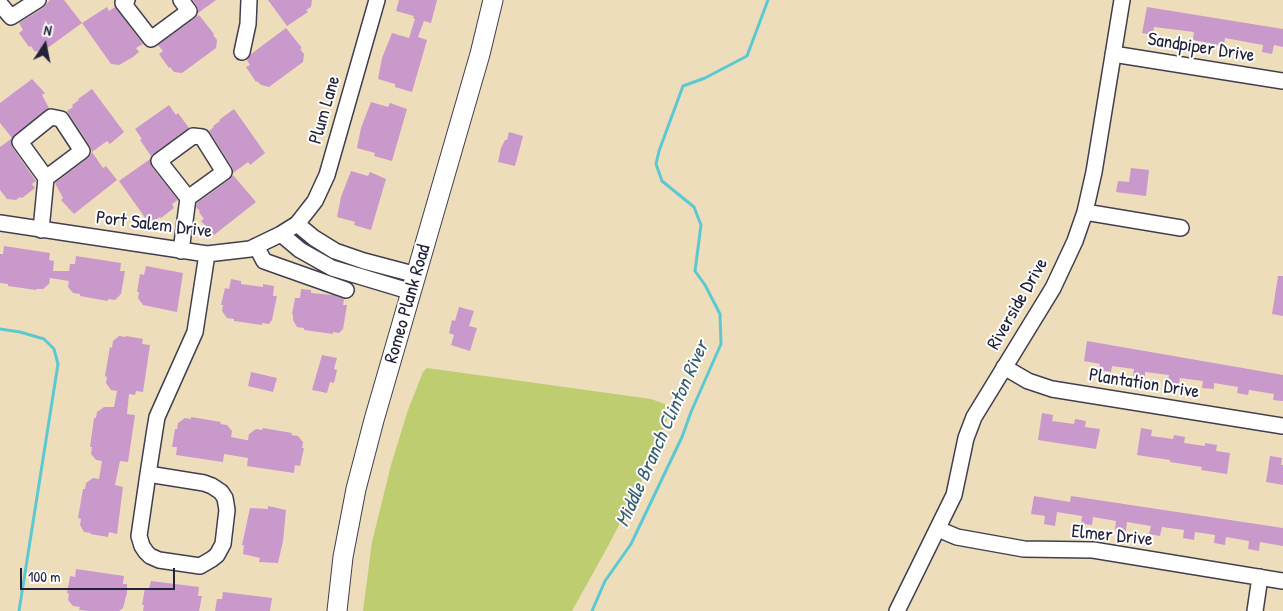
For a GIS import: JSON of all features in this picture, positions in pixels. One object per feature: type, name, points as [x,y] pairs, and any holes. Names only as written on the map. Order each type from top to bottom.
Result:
[{"type":"main road","name":"Romeo Plank Road","points":[[337,611],[342,557],[356,488],[480,54],[493,0]]},
{"type":"street","points":[[0,4],[11,16],[38,0]]},
{"type":"street","points":[[127,0],[123,3],[151,39],[189,11],[181,0]]},
{"type":"street","points":[[242,52],[248,24],[249,0]]},
{"type":"street","name":"Plum Lane","points":[[297,224],[314,201],[327,175],[377,0]]},
{"type":"street","name":"Riverside Drive","points":[[897,611],[938,529],[957,485],[969,426],[1053,288],[1075,241],[1085,212],[1096,164],[1122,0]]},
{"type":"street","name":"Sandpiper Drive","points":[[1113,54],[1283,81]]},
{"type":"street","points":[[41,230],[46,178]]},
{"type":"street","points":[[181,251],[188,198]]},
{"type":"street","points":[[1085,212],[1181,228]]},
{"type":"street","name":"Port Salem Drive","points":[[0,223],[207,254],[229,252],[256,246],[297,224]]},
{"type":"street","points":[[297,224],[314,238],[335,251],[364,261],[414,284]]},
{"type":"street","points":[[281,234],[300,250],[332,268],[414,284]]},
{"type":"street","points":[[256,246],[264,261],[346,290]]},
{"type":"street","points":[[148,474],[212,486],[221,492],[227,510],[222,544],[217,555],[200,566],[153,558],[142,546],[139,536],[148,474],[157,417],[195,332],[207,254]]},
{"type":"street","name":"Plantation Drive","points":[[1004,367],[1028,381],[1052,389],[1283,426]]},
{"type":"street","name":"Elmer Drive","points":[[938,529],[957,537],[1024,549],[1093,550],[1283,581]]},
{"type":"street","points":[[1254,611],[1260,577]]},
{"type":"green space","points":[[427,368],[651,399],[665,404],[667,420],[646,473],[572,611],[363,611],[372,542],[391,465],[408,410],[423,372]]},
{"type":"building","points":[[50,0],[64,0],[82,23],[42,52],[34,51],[19,33],[23,30],[19,23],[43,8]]},
{"type":"building","points":[[193,0],[216,0],[198,13],[197,6]]},
{"type":"building","points":[[268,0],[312,0],[311,7],[306,10],[308,12],[287,26]]},
{"type":"building","points":[[399,0],[437,0],[431,23],[424,21],[418,37],[427,40],[412,92],[378,79],[382,58],[392,33],[409,38],[415,19],[413,18],[414,16],[396,11]]},
{"type":"building","points":[[107,7],[109,11],[115,7],[143,44],[136,48],[139,52],[119,65],[111,64],[82,23]]},
{"type":"building","points":[[1147,7],[1283,29],[1283,47],[1274,45],[1272,54],[1262,52],[1263,45],[1225,38],[1224,46],[1193,40],[1194,32],[1154,27],[1153,35],[1142,33]]},
{"type":"building","points":[[199,15],[214,34],[217,40],[216,48],[182,73],[174,72],[159,54],[163,51],[158,45]]},
{"type":"building","points":[[286,28],[302,48],[300,49],[304,54],[303,62],[269,87],[261,85],[256,82],[246,67],[250,65],[247,60],[251,54]]},
{"type":"building","points":[[32,79],[45,93],[42,95],[49,108],[12,138],[0,123],[0,103]]},
{"type":"building","points":[[92,89],[124,132],[110,144],[107,141],[92,152],[67,111],[73,107],[72,105],[78,99]]},
{"type":"building","points":[[371,102],[388,107],[390,103],[407,109],[392,161],[374,156],[375,153],[357,148],[361,128]]},
{"type":"building","points":[[169,105],[176,115],[178,113],[189,128],[151,156],[135,129]]},
{"type":"building","points":[[234,109],[265,153],[250,165],[248,162],[233,173],[232,167],[209,131],[219,120]]},
{"type":"building","points":[[509,132],[523,136],[515,166],[498,162],[501,148],[505,140],[507,140]]},
{"type":"building","points":[[11,139],[12,147],[36,181],[32,184],[35,188],[22,198],[20,197],[16,200],[7,199],[0,190],[0,147]]},
{"type":"building","points":[[92,152],[103,168],[106,166],[117,180],[74,214],[61,200],[63,198],[55,183],[88,158]]},
{"type":"building","points":[[150,159],[152,167],[178,200],[172,204],[174,208],[161,218],[155,220],[146,219],[119,181]]},
{"type":"building","points":[[1131,168],[1149,170],[1146,196],[1116,192],[1118,181],[1129,182]]},
{"type":"building","points":[[351,171],[368,176],[370,172],[386,179],[371,230],[354,225],[355,222],[337,217],[341,197]]},
{"type":"building","points":[[233,175],[256,202],[214,235],[201,221],[204,219],[196,207],[197,203]]},
{"type":"building","points":[[4,246],[50,253],[49,260],[54,261],[53,271],[69,271],[70,264],[75,264],[76,256],[121,263],[120,271],[125,271],[121,294],[115,300],[108,299],[108,301],[80,296],[80,294],[73,293],[68,287],[69,281],[50,278],[49,284],[43,289],[36,290],[0,283],[0,254],[3,254]]},
{"type":"building","points":[[146,266],[183,273],[177,312],[143,305],[138,298],[140,274],[144,275]]},
{"type":"building","points":[[1278,276],[1283,276],[1283,316],[1272,314]]},
{"type":"building","points":[[231,279],[241,281],[241,284],[263,287],[263,284],[274,286],[273,296],[277,296],[272,320],[269,324],[262,323],[262,325],[234,321],[234,319],[227,318],[222,311],[223,305],[221,305],[225,288],[229,289]]},
{"type":"building","points":[[301,289],[311,290],[311,293],[333,295],[344,299],[343,305],[347,305],[343,329],[339,333],[333,332],[333,334],[304,330],[304,328],[297,327],[292,314],[295,298],[300,298]]},
{"type":"building","points":[[459,307],[474,311],[469,326],[477,328],[470,351],[451,345],[454,335],[449,333],[452,320],[455,321]]},
{"type":"building","points":[[119,336],[143,339],[142,344],[150,345],[143,392],[136,391],[135,395],[129,394],[127,414],[135,415],[128,462],[120,461],[115,485],[123,487],[117,534],[109,532],[108,537],[84,532],[80,525],[81,519],[78,518],[83,489],[85,489],[86,483],[93,478],[99,479],[102,461],[96,460],[91,454],[92,447],[90,447],[94,418],[96,418],[97,412],[104,407],[114,407],[117,391],[111,390],[106,383],[107,377],[105,376],[110,347],[112,348],[113,341]]},
{"type":"building","points":[[1087,341],[1283,375],[1283,401],[1273,400],[1274,394],[1249,390],[1248,395],[1237,393],[1238,387],[1214,383],[1214,389],[1202,388],[1203,381],[1180,378],[1179,384],[1168,382],[1169,375],[1145,372],[1145,377],[1133,376],[1134,369],[1112,366],[1111,372],[1099,370],[1100,364],[1084,361]]},
{"type":"building","points":[[322,355],[337,358],[334,369],[337,370],[334,383],[330,382],[327,393],[312,390]]},
{"type":"building","points":[[251,372],[277,378],[273,392],[248,386]]},
{"type":"building","points":[[1042,413],[1053,415],[1052,421],[1074,424],[1075,419],[1086,421],[1085,427],[1100,429],[1096,449],[1038,440]]},
{"type":"building","points":[[191,417],[221,422],[220,424],[227,425],[232,431],[231,437],[246,440],[248,440],[249,434],[256,429],[262,430],[263,428],[292,433],[291,435],[298,436],[303,442],[302,448],[304,448],[300,466],[295,465],[294,473],[247,466],[248,458],[224,454],[223,462],[176,455],[177,447],[172,447],[175,429],[177,429],[178,423],[185,418],[191,419]]},
{"type":"building","points":[[1141,428],[1152,430],[1151,436],[1173,439],[1174,435],[1185,437],[1184,443],[1205,446],[1205,443],[1217,445],[1216,451],[1230,453],[1227,474],[1201,470],[1202,467],[1170,462],[1170,460],[1137,455]]},
{"type":"building","points":[[1270,456],[1282,458],[1283,485],[1266,482]]},
{"type":"building","points":[[1034,496],[1070,502],[1071,496],[1283,528],[1283,546],[1260,542],[1259,551],[1248,549],[1249,541],[1226,537],[1225,545],[1214,543],[1215,535],[1195,532],[1194,540],[1183,538],[1184,530],[1162,527],[1160,536],[1149,534],[1151,526],[1127,522],[1126,531],[1115,529],[1116,521],[1093,517],[1092,525],[1081,524],[1082,516],[1057,512],[1055,526],[1044,524],[1045,516],[1031,514]]},
{"type":"building","points":[[268,506],[286,510],[283,541],[278,563],[259,562],[260,558],[243,554],[244,545],[242,545],[250,508],[268,509]]},
{"type":"building","points":[[76,569],[124,576],[123,584],[127,584],[127,593],[123,608],[119,611],[89,611],[79,610],[80,607],[73,606],[68,600],[69,594],[67,593],[70,576],[75,577]]},
{"type":"building","points":[[151,581],[199,587],[198,596],[202,596],[199,611],[143,611],[144,605],[142,605],[145,588],[149,588]]},
{"type":"building","points":[[223,592],[272,598],[270,611],[215,611],[217,599],[222,599]]},
{"type":"waterway","name":"Middle Branch Clinton River","points":[[592,611],[605,581],[631,544],[682,437],[721,344],[720,314],[705,285],[695,271],[701,225],[694,207],[662,181],[656,164],[659,151],[683,86],[705,78],[747,56],[768,0]]},
{"type":"waterway","points":[[0,329],[20,332],[44,339],[54,349],[58,364],[19,611]]}]
